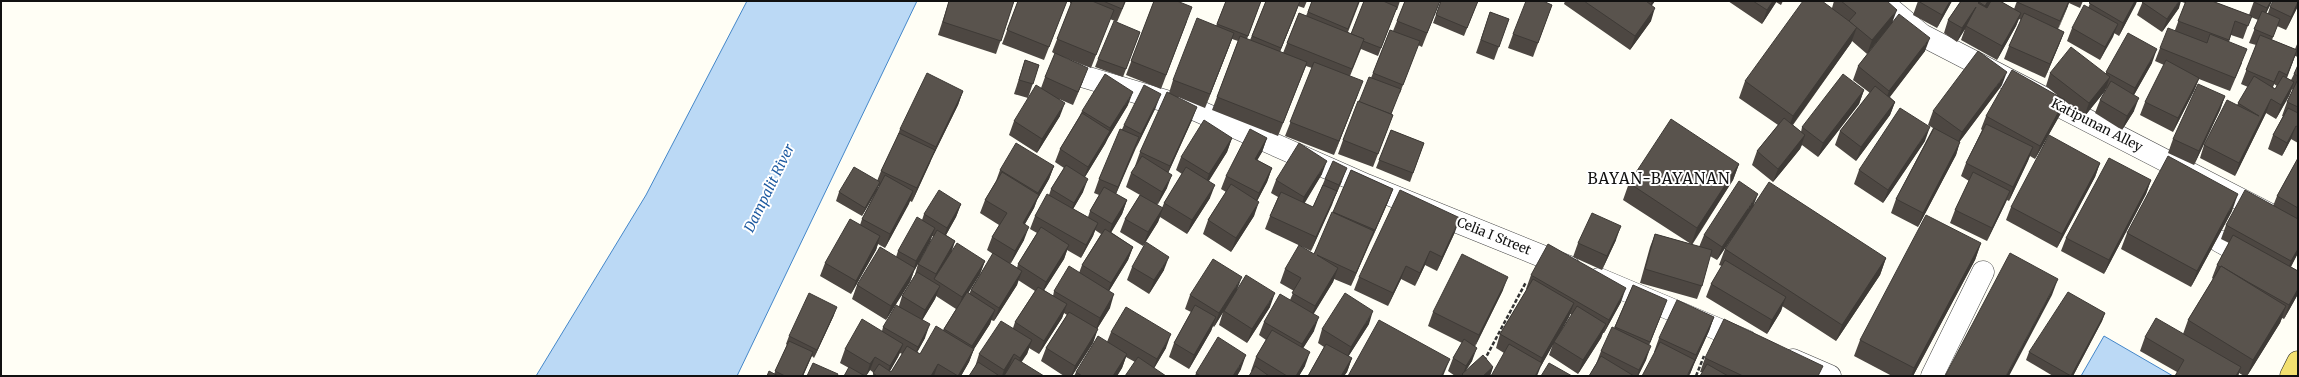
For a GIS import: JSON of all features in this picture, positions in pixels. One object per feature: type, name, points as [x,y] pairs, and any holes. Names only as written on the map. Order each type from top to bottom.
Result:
[{"type":"main road","points":[[2291,376],[2298,362]]},
{"type":"street","name":"Katipunan Alley","points":[[1881,1],[1922,35],[2298,230]]},
{"type":"street","name":"Celia I Street","points":[[1065,71],[1196,110],[1366,185],[1540,255],[1830,376]]},
{"type":"street","points":[[2220,241],[2298,284]]},
{"type":"street","points":[[1932,376],[1983,272]]},
{"type":"path","points":[[1482,365],[1540,255]]},
{"type":"water","name":"Dampalit River","points":[[747,1],[917,1],[737,376],[536,376],[646,195]]},
{"type":"water","points":[[2104,336],[2173,376],[2081,376]]},
{"type":"building","points":[[949,1],[1014,1],[1001,41],[943,22]]},
{"type":"building","points":[[1018,1],[1067,1],[1049,47],[1007,30]]},
{"type":"building","points":[[1072,1],[1092,1],[1114,10],[1096,55],[1057,39]]},
{"type":"building","points":[[1103,1],[1125,1],[1122,9]]},
{"type":"building","points":[[1154,1],[1177,1],[1192,7],[1166,75],[1131,61]]},
{"type":"building","points":[[1226,1],[1261,1],[1248,36],[1217,24]]},
{"type":"building","points":[[1266,1],[1300,1],[1281,48],[1252,36]]},
{"type":"building","points":[[1312,1],[1359,1],[1348,29],[1308,12]]},
{"type":"building","points":[[1364,1],[1383,1],[1397,7],[1381,48],[1363,41],[1364,39],[1351,34]]},
{"type":"building","points":[[1405,1],[1440,1],[1427,33],[1397,21]]},
{"type":"building","points":[[1441,1],[1478,1],[1467,28],[1436,15]]},
{"type":"building","points":[[1526,1],[1543,1],[1552,5],[1538,43],[1513,34]]},
{"type":"building","points":[[1584,1],[1646,1],[1655,8],[1635,36]]},
{"type":"building","points":[[1753,1],[1773,1],[1767,10]]},
{"type":"building","points":[[1803,1],[1822,1],[1857,27],[1793,116],[1745,81]]},
{"type":"building","points":[[1841,1],[1887,1],[1897,10],[1872,40],[1849,21],[1856,13]]},
{"type":"building","points":[[1918,1],[1950,1],[1942,15]]},
{"type":"building","points":[[1961,1],[1988,1],[1985,6],[1979,2],[1978,3],[1987,8],[1991,1],[2000,1],[2021,13],[2002,46],[1966,26],[1976,7],[1962,28],[1948,20]]},
{"type":"building","points":[[2017,1],[2069,1],[2060,21]]},
{"type":"building","points":[[2091,1],[2135,1],[2123,23],[2089,3]]},
{"type":"building","points":[[2179,1],[2167,19],[2142,2]]},
{"type":"building","points":[[2186,1],[2212,1],[2252,16],[2248,26],[2235,21],[2229,40],[2178,21]]},
{"type":"building","points":[[2254,1],[2271,1],[2267,8]]},
{"type":"building","points":[[2273,1],[2298,2],[2291,17],[2270,7]]},
{"type":"building","points":[[2084,5],[2118,24],[2105,47],[2072,28]]},
{"type":"building","points":[[2262,11],[2280,19],[2273,37],[2254,29]]},
{"type":"building","points":[[1490,12],[1509,19],[1499,47],[1481,40]]},
{"type":"building","points":[[1299,13],[1364,39],[1352,69],[1287,43]]},
{"type":"building","points":[[2024,13],[2064,32],[2050,64],[2009,46]]},
{"type":"building","points":[[1899,14],[1930,38],[1889,91],[1858,66]]},
{"type":"building","points":[[1197,18],[1234,33],[1210,94],[1173,80]]},
{"type":"building","points":[[1114,21],[1140,32],[1126,69],[1098,59]]},
{"type":"building","points":[[2168,28],[2207,43],[2210,34],[2247,49],[2235,78],[2160,48]]},
{"type":"building","points":[[1390,30],[1420,41],[1403,85],[1373,73]]},
{"type":"building","points":[[2128,33],[2157,49],[2135,88],[2106,72]]},
{"type":"building","points":[[2260,35],[2297,50],[2287,75],[2279,71],[2274,82],[2246,70]]},
{"type":"building","points":[[1240,36],[1307,62],[1283,123],[1217,97]]},
{"type":"building","points":[[2071,47],[2110,77],[2089,103],[2050,73]]},
{"type":"building","points":[[1978,51],[2007,72],[1962,132],[1933,111]]},
{"type":"building","points":[[1055,53],[1088,68],[1078,92],[1045,77]]},
{"type":"building","points":[[1025,60],[1039,65],[1033,84],[1019,80]]},
{"type":"building","points":[[2166,60],[2199,78],[2178,118],[2145,102]]},
{"type":"building","points":[[1314,62],[1363,81],[1339,141],[1290,122]]},
{"type":"building","points":[[2298,65],[2298,76],[2294,74]]},
{"type":"building","points":[[2012,70],[2065,100],[2040,146],[1986,116]]},
{"type":"building","points":[[927,73],[963,91],[936,147],[900,129]]},
{"type":"building","points":[[1105,74],[1133,92],[1110,128],[1082,111]]},
{"type":"building","points":[[1843,74],[1864,90],[1823,143],[1802,127]]},
{"type":"building","points":[[2254,76],[2275,89],[2283,76],[2294,82],[2281,105],[2271,99],[2239,163],[2204,145],[2227,100],[2259,116],[2238,103]]},
{"type":"building","points":[[1369,77],[1401,89],[1391,114],[1359,102]]},
{"type":"building","points":[[2111,81],[2139,98],[2127,116],[2100,100]]},
{"type":"building","points":[[2298,81],[2298,107],[2287,102]]},
{"type":"building","points":[[2198,84],[2225,96],[2199,151],[2173,139]]},
{"type":"building","points":[[1036,85],[1065,103],[1042,139],[1014,121]]},
{"type":"building","points":[[1144,85],[1161,94],[1141,134],[1124,125]]},
{"type":"building","points":[[1875,86],[1895,102],[1861,147],[1840,131]]},
{"type":"building","points":[[1167,92],[1197,107],[1170,166],[1140,152]]},
{"type":"building","points":[[1358,101],[1393,115],[1378,154],[1343,140]]},
{"type":"building","points":[[1900,108],[1930,127],[1888,190],[1859,170]]},
{"type":"building","points":[[2288,108],[2298,113],[2298,127],[2296,126],[2287,143],[2273,135]]},
{"type":"building","points":[[1082,113],[1110,131],[1088,167],[1060,149]]},
{"type":"building","points":[[1784,118],[1805,135],[1778,169],[1757,151]]},
{"type":"building","points":[[1671,119],[1739,164],[1697,228],[1629,183]]},
{"type":"building","points":[[1204,120],[1232,138],[1209,174],[1181,157]]},
{"type":"building","points":[[1986,124],[2033,147],[2013,187],[1966,163]]},
{"type":"building","points":[[1934,128],[1960,142],[1923,213],[1896,199]]},
{"type":"building","points":[[1120,129],[1139,137],[1118,187],[1099,179]]},
{"type":"building","points":[[1250,129],[1267,138],[1255,159],[1272,168],[1259,193],[1226,176]]},
{"type":"building","points":[[1391,130],[1424,143],[1413,173],[1379,160]]},
{"type":"building","points":[[899,133],[935,150],[917,188],[881,171]]},
{"type":"building","points":[[2049,135],[2100,163],[2062,234],[2011,207]]},
{"type":"building","points":[[1016,143],[1054,166],[1038,193],[1000,170]]},
{"type":"building","points":[[1299,143],[1327,161],[1304,197],[1276,180]]},
{"type":"building","points":[[1142,156],[1172,175],[1162,192],[1131,173]]},
{"type":"building","points":[[2168,156],[2238,194],[2197,271],[2127,233]]},
{"type":"building","points":[[2109,158],[2151,180],[2109,260],[2066,238]]},
{"type":"building","points":[[2298,158],[2298,208],[2277,196]]},
{"type":"building","points":[[1333,161],[1347,168],[1339,185],[1325,179]]},
{"type":"building","points":[[1066,165],[1088,179],[1074,203],[1051,189]]},
{"type":"building","points":[[854,167],[880,182],[865,208],[839,192]]},
{"type":"building","points":[[1186,167],[1215,185],[1192,220],[1164,203]]},
{"type":"building","points":[[1351,170],[1393,189],[1375,230],[1333,212]]},
{"type":"building","points":[[1002,172],[1039,195],[1023,223],[1029,227],[1015,251],[992,237],[1007,213],[985,200]]},
{"type":"building","points":[[1973,172],[2010,191],[1992,228],[1955,210]]},
{"type":"building","points":[[885,175],[913,191],[890,234],[862,219]]},
{"type":"building","points":[[1739,181],[1758,194],[1722,247],[1704,235]]},
{"type":"building","points":[[1769,182],[1886,258],[1842,325],[1725,249]]},
{"type":"building","points":[[1231,184],[1259,202],[1236,238],[1208,220]]},
{"type":"building","points":[[1323,185],[1337,191],[1316,237],[1270,216],[1281,192],[1313,207]]},
{"type":"building","points":[[1104,187],[1127,200],[1112,224],[1090,211]]},
{"type":"building","points":[[939,190],[961,204],[947,228],[924,214]]},
{"type":"building","points":[[1400,190],[1460,218],[1442,257],[1430,251],[1420,273],[1406,266],[1393,293],[1359,277]]},
{"type":"building","points":[[2245,190],[2298,219],[2298,249],[2291,261],[2226,225]]},
{"type":"building","points":[[1047,194],[1098,223],[1086,245],[1035,216]]},
{"type":"building","points":[[1140,195],[1163,208],[1148,232],[1125,219]]},
{"type":"building","points":[[1332,212],[1374,231],[1356,273],[1317,255],[1338,268],[1315,306],[1292,293],[1301,278],[1285,269],[1299,245],[1314,254]]},
{"type":"building","points":[[1592,213],[1621,226],[1607,256],[1578,243]]},
{"type":"building","points":[[1926,215],[1981,243],[1914,368],[1860,340]]},
{"type":"building","points":[[917,217],[935,228],[916,261],[898,251]]},
{"type":"building","points":[[850,219],[880,236],[856,281],[825,263]]},
{"type":"building","points":[[1041,227],[1069,245],[1046,282],[1018,264]]},
{"type":"building","points":[[1105,229],[1133,247],[1111,283],[1082,265]]},
{"type":"building","points":[[937,230],[955,241],[936,274],[918,264]]},
{"type":"building","points":[[1655,234],[1712,250],[1702,286],[1645,269]]},
{"type":"building","points":[[2233,235],[2298,271],[2298,289],[2289,305],[2217,265]]},
{"type":"building","points":[[1146,242],[1169,257],[1154,280],[1132,267]]},
{"type":"building","points":[[957,243],[985,261],[962,297],[934,279]]},
{"type":"building","points":[[1548,244],[1626,288],[1609,320],[1531,275]]},
{"type":"building","points":[[880,247],[915,268],[891,306],[857,285]]},
{"type":"building","points":[[993,253],[1022,271],[999,308],[971,290]]},
{"type":"building","points":[[2010,253],[2058,279],[2006,376],[1945,376]]},
{"type":"building","points":[[1462,254],[1508,277],[1479,335],[1433,312]]},
{"type":"building","points":[[1213,259],[1242,277],[1219,313],[1190,295]]},
{"type":"building","points":[[1725,260],[1786,297],[1772,320],[1711,284]]},
{"type":"building","points":[[1069,266],[1114,294],[1100,318],[1054,291]]},
{"type":"building","points":[[2221,266],[2286,306],[2253,360],[2188,320]]},
{"type":"building","points":[[917,272],[940,286],[925,310],[902,296]]},
{"type":"building","points":[[1246,275],[1275,293],[1252,329],[1224,311]]},
{"type":"building","points":[[1533,279],[1574,303],[1542,358],[1500,334]]},
{"type":"building","points":[[1633,285],[1667,300],[1650,342],[1615,327]]},
{"type":"building","points":[[1038,287],[1067,304],[1044,341],[1015,322]]},
{"type":"building","points":[[967,292],[995,310],[972,346],[944,329]]},
{"type":"building","points":[[2068,292],[2105,313],[2071,376],[2029,352]]},
{"type":"building","points":[[809,293],[837,307],[817,350],[789,336]]},
{"type":"building","points":[[1345,293],[1373,311],[1351,347],[1322,329]]},
{"type":"building","points":[[1280,294],[1319,317],[1302,344],[1264,322]]},
{"type":"building","points":[[1677,300],[1714,317],[1696,355],[1659,338]]},
{"type":"building","points":[[896,305],[930,324],[918,347],[883,327]]},
{"type":"building","points":[[1195,305],[1216,317],[1194,355],[1174,343]]},
{"type":"building","points":[[1577,306],[1606,324],[1583,360],[1554,342]]},
{"type":"building","points":[[1126,307],[1171,334],[1157,359],[1111,332]]},
{"type":"building","points":[[1069,312],[1098,329],[1075,366],[1046,348]]},
{"type":"building","points":[[2156,318],[2241,367],[2236,376],[2175,376],[2184,360],[2145,337]]},
{"type":"building","points":[[862,319],[903,344],[890,366],[875,357],[870,364],[845,349]]},
{"type":"building","points":[[1724,319],[1823,366],[1818,376],[1743,376],[1705,358]]},
{"type":"building","points":[[1379,320],[1450,359],[1441,376],[1348,376]]},
{"type":"building","points":[[1001,321],[1032,340],[1020,358],[1014,354],[1004,370],[979,354]]},
{"type":"building","points":[[936,326],[974,349],[958,376],[938,364],[931,376],[877,376],[873,373],[879,364],[891,372],[907,346],[920,354]]},
{"type":"building","points":[[1612,327],[1651,346],[1639,370],[1601,351]]},
{"type":"building","points":[[1272,330],[1310,352],[1296,376],[1287,376],[1256,357]]},
{"type":"building","points":[[1098,336],[1127,354],[1113,376],[1082,376],[1076,372]]},
{"type":"building","points":[[1218,337],[1246,355],[1233,376],[1200,376],[1196,373]]},
{"type":"building","points":[[1464,339],[1477,348],[1466,366],[1453,358]]},
{"type":"building","points":[[789,341],[813,352],[802,376],[785,376],[775,371]]},
{"type":"building","points":[[1660,342],[1695,360],[1687,376],[1642,376]]},
{"type":"building","points":[[1326,344],[1352,358],[1341,376],[1308,376]]},
{"type":"building","points":[[1509,344],[1542,363],[1535,376],[1491,376]]},
{"type":"building","points":[[1483,355],[1493,367],[1483,376],[1464,376],[1462,374]]},
{"type":"building","points":[[1601,356],[1634,376],[1589,376]]},
{"type":"building","points":[[1138,357],[1166,376],[1125,376]]},
{"type":"building","points":[[1015,358],[1044,376],[1004,376]]},
{"type":"building","points":[[978,362],[998,375],[969,376]]},
{"type":"building","points":[[813,363],[838,374],[837,376],[807,376]]},
{"type":"building","points":[[1549,363],[1572,376],[1541,376]]},
{"type":"building","points":[[1707,364],[1728,376],[1700,376]]},
{"type":"building","points":[[1255,366],[1269,376],[1249,376]]},
{"type":"building","points":[[849,367],[865,376],[844,376]]},
{"type":"building","points":[[769,371],[778,376],[767,376]]},
{"type":"district","name":"BAYAN-BAYANAN","points":[[1659,178]]}]
